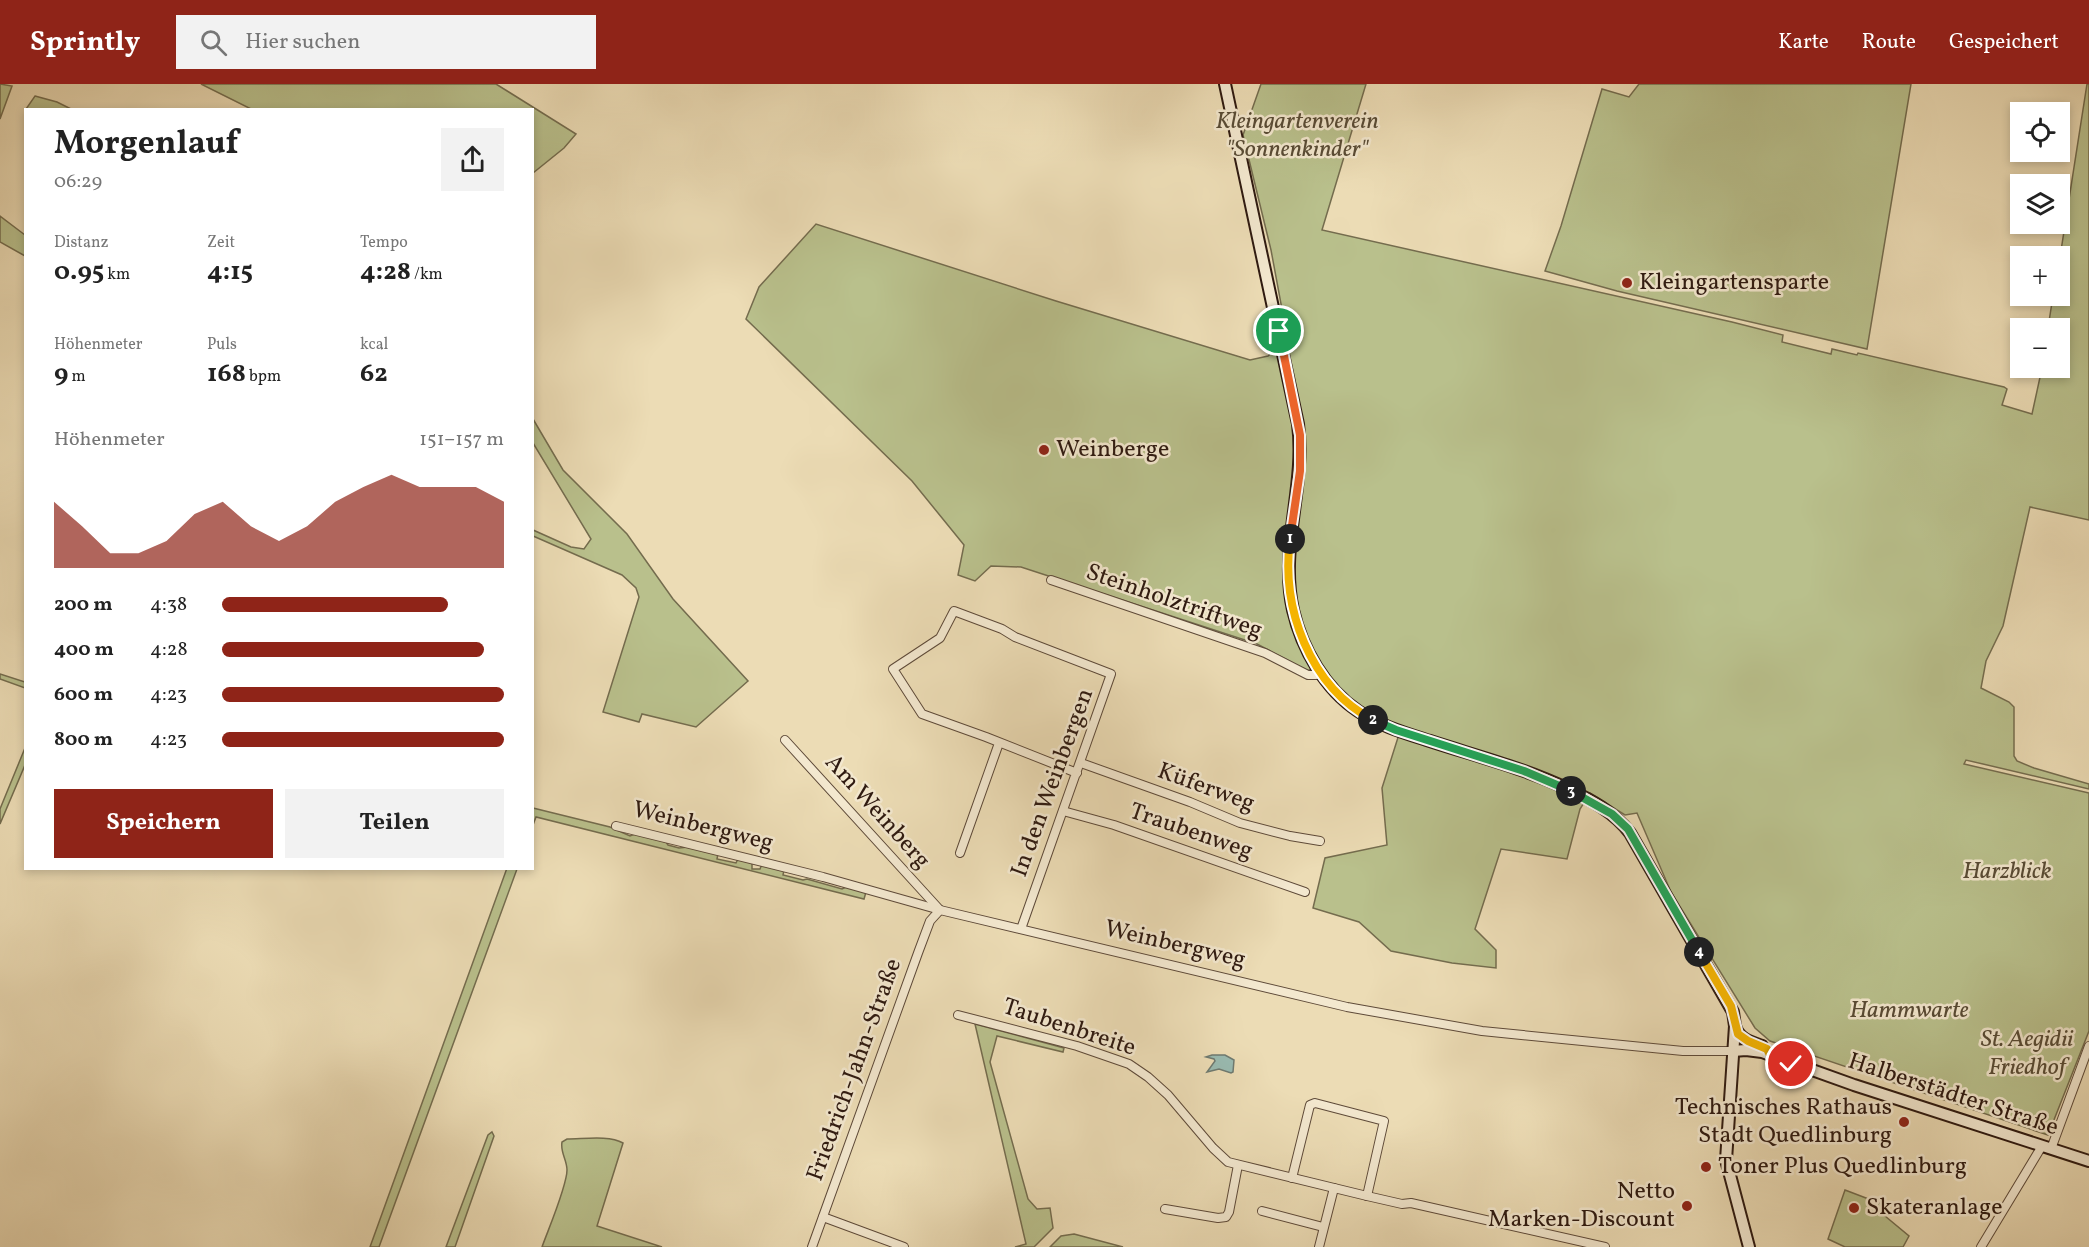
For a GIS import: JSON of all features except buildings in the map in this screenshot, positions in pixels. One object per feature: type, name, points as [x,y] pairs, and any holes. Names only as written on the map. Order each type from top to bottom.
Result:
[{"type":"main road","points":[[1225,84],[1298,424],[1300,471],[1289,544],[1288,582],[1298,629],[1315,663],[1329,684],[1346,702],[1376,722],[1548,780],[1591,801],[1618,818],[1635,841],[1733,1012],[1735,1026],[1726,1160],[1749,1247]]},
{"type":"main road","points":[[1735,1026],[1743,1038],[1764,1048],[1770,1055]]},
{"type":"main road","points":[[1733,1051],[1754,1050],[1770,1055]]},
{"type":"main road","name":"Halberstädter Straße","points":[[1770,1055],[1854,1085],[2089,1161]]},
{"type":"street","name":"Steinholztriftweg","points":[[1051,580],[1265,653],[1308,675],[1316,675]]},
{"type":"street","name":"In den Weinbergen","points":[[999,743],[922,714],[893,669],[940,638],[954,611],[1002,628],[1015,637],[1110,673],[1111,678],[1021,929]]},
{"type":"street","name":"Am Weinberg","points":[[785,740],[940,910]]},
{"type":"street","points":[[960,853],[999,743],[1077,773]]},
{"type":"street","name":"Küferweg","points":[[1081,763],[1190,802],[1240,823],[1320,841]]},
{"type":"street","name":"Traubenweg","points":[[1063,810],[1114,825],[1305,892]]},
{"type":"street","name":"Weinbergweg","points":[[616,826],[823,877],[940,910],[1347,1007],[1457,1027],[1610,1045],[1705,1052],[1733,1051]]},
{"type":"street","name":"Friedrich-Jahn-Straße","points":[[812,1247],[930,921],[940,910]]},
{"type":"street","name":"Taubenbreite","points":[[958,1015],[1077,1046],[1129,1064],[1168,1095],[1228,1162],[1366,1196],[1402,1204],[1411,1203],[1605,1247]]},
{"type":"street","points":[[1981,1247],[2047,1147],[2089,1046]]},
{"type":"street","points":[[1292,1178],[1310,1105],[1315,1103],[1384,1121],[1366,1196]]},
{"type":"street","points":[[1165,1209],[1218,1218],[1226,1217],[1238,1165]]},
{"type":"street","points":[[1319,1247],[1334,1188]]},
{"type":"street","points":[[1262,1211],[1323,1227]]},
{"type":"street","points":[[823,1217],[904,1247]]},
{"type":"green space","points":[[0,84],[12,86],[0,119]]},
{"type":"green space","points":[[201,84],[496,84],[576,134],[564,148],[534,172],[534,108],[249,108]]},
{"type":"green space","points":[[1261,84],[1366,84],[1322,230],[1732,322],[1783,335],[1782,342],[1831,354],[1832,349],[1857,355],[1858,353],[2004,387],[2007,389],[2002,405],[2032,414],[2040,378],[2070,378],[2070,318],[2050,318],[2051,306],[2070,306],[2070,246],[2062,246],[2064,234],[2070,234],[2070,193],[2087,84],[2089,84],[2089,520],[2030,507],[2003,626],[1986,661],[1981,688],[2009,702],[2014,707],[2014,756],[2017,761],[2089,784],[2089,789],[1966,760],[1964,764],[2089,793],[2089,1031],[2048,1135],[1770,1041],[1755,1028],[1671,892],[1637,813],[1625,815],[1590,793],[1580,809],[1567,859],[1501,849],[1475,929],[1496,950],[1496,968],[1452,963],[1391,951],[1359,922],[1313,908],[1325,858],[1387,845],[1382,788],[1401,728],[1377,718],[1342,694],[1319,664],[1308,671],[1257,644],[1021,567],[991,566],[975,581],[958,575],[964,545],[912,481],[746,319],[759,287],[816,224],[1250,360],[1268,356],[1298,330],[1294,322],[1284,320],[1271,250],[1243,135]]},
{"type":"green space","points":[[1639,84],[1911,84],[1867,349],[1617,291],[1545,271],[1561,226],[1602,89],[1629,97]]},
{"type":"green space","points":[[35,96],[69,108],[27,108]]},
{"type":"green space","points":[[0,216],[24,234],[24,255],[0,242]]},
{"type":"green space","points":[[534,421],[563,470],[627,534],[673,599],[748,681],[696,727],[642,714],[639,722],[603,712],[639,597],[636,588],[622,575],[534,536],[534,530],[571,547],[584,549],[591,539],[534,445]]},
{"type":"green space","points":[[0,674],[24,682],[24,688],[0,679]]},
{"type":"green space","points":[[24,750],[24,767],[0,824],[0,809]]},
{"type":"green space","points":[[534,808],[610,827],[630,836],[635,834],[679,848],[688,847],[718,854],[717,859],[736,863],[738,859],[752,863],[752,869],[760,869],[762,864],[784,870],[783,875],[842,889],[846,887],[866,892],[864,899],[536,817],[534,822]]},
{"type":"green space","points":[[506,870],[517,870],[379,1247],[370,1247]]},
{"type":"green space","points":[[975,1024],[1064,1048],[1063,1052],[997,1036],[990,1062],[1028,1199],[1037,1209],[1050,1208],[1053,1228],[1034,1247],[1015,1247],[1026,1244]]},
{"type":"green space","points":[[492,1132],[494,1136],[455,1247],[446,1247],[488,1135]]},
{"type":"green space","points":[[604,1138],[623,1143],[597,1226],[662,1247],[542,1247],[566,1177],[567,1166],[562,1142],[567,1139]]},
{"type":"green space","points":[[1845,1190],[1887,1206],[1885,1216],[1909,1236],[1903,1247],[1845,1247],[1828,1239]]},
{"type":"green space","points":[[1074,1234],[1123,1247],[1050,1247],[1061,1236]]},
{"type":"water","points":[[1225,1055],[1234,1060],[1233,1072],[1219,1069],[1207,1072],[1215,1061],[1206,1057]]},
{"type":"place","name":"Kleingartensparte","points":[[1627,283]]},
{"type":"place","name":"Weinberge","points":[[1044,450]]},
{"type":"place","name":"Technisches Rathaus Stadt Quedlinburg","points":[[1904,1122]]},
{"type":"place","name":"Toner Plus Quedlinburg","points":[[1706,1167]]},
{"type":"place","name":"Netto Marken-Discount","points":[[1687,1206]]},
{"type":"place","name":"Skateranlage","points":[[1854,1208]]},
{"type":"route","points":[[1279,331],[1294,400],[1300,445],[1300,471],[1289,544],[1288,582],[1301,637],[1329,684],[1346,702],[1376,722],[1548,780],[1591,801],[1618,818],[1628,829],[1731,1006],[1738,1034],[1767,1049],[1770,1055],[1791,1064]]},
{"type":"park label","name":"Kleingartenverein \"Sonnenkinder\"","points":[[1297,136]]},
{"type":"park label","name":"Harzblick","points":[[2007,872]]},
{"type":"park label","name":"Hammwarte","points":[[1909,1011]]},
{"type":"park label","name":"St. Aegidii Friedhof","points":[[2027,1054]]}]
